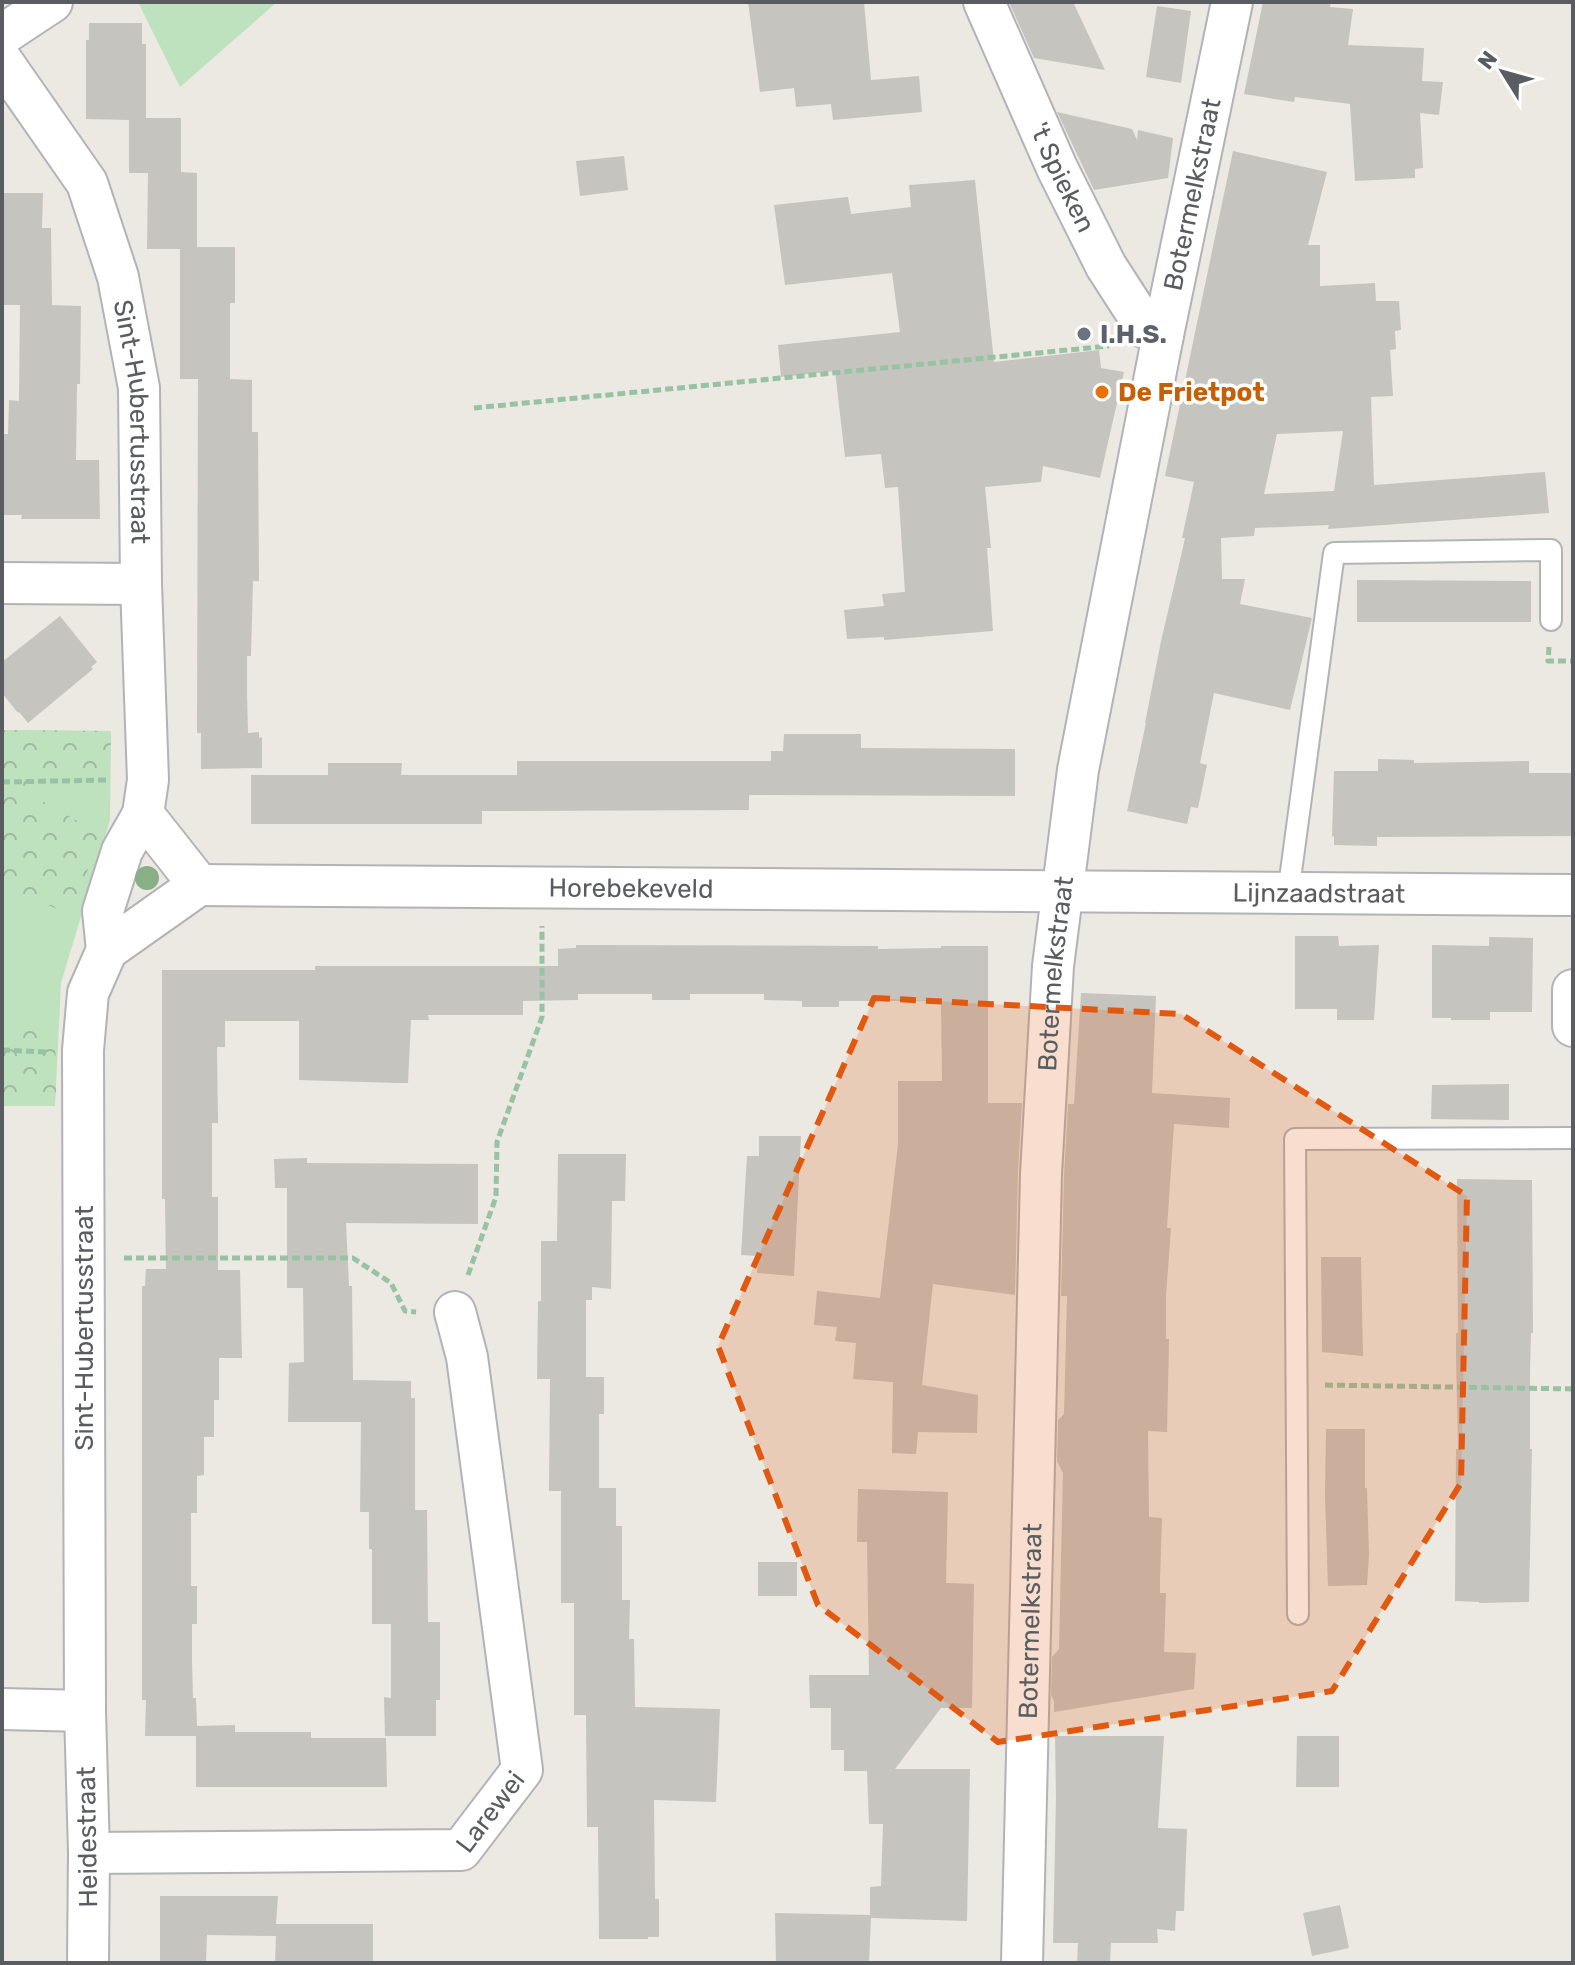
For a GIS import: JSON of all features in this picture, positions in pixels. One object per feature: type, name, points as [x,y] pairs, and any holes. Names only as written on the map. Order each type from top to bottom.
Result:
[{"type":"street","points":[[2,35],[52,2]]},
{"type":"street","name":"'t Spieken","points":[[984,2],[1057,168],[1106,266],[1155,332]]},
{"type":"street","name":"Botermelkstraat","points":[[1022,1963],[1041,1174],[1053,966],[1078,770],[1155,332],[1232,2]]},
{"type":"street","name":"Sint-Hubertusstraat","points":[[2,61],[87,183],[118,277],[139,388],[146,797],[122,851],[103,911],[107,950],[88,993],[83,1050],[85,1711]]},
{"type":"street","points":[[2,583],[141,584]]},
{"type":"street","points":[[107,950],[199,885],[146,797]]},
{"type":"street","name":"Horebekeveld","points":[[199,885],[1063,890]]},
{"type":"street","name":"Lijnzaadstraat","points":[[1063,890],[1573,895]]},
{"type":"street","points":[[1573,990],[1573,1026]]},
{"type":"street","name":"Larewei","points":[[89,1853],[461,1850],[522,1770],[467,1357],[455,1312]]},
{"type":"street","points":[[2,1709],[85,1711]]},
{"type":"street","name":"Heidestraat","points":[[85,1711],[88,1963]]},
{"type":"lane","points":[[1288,894],[1334,553],[1551,550],[1551,620]]},
{"type":"lane","points":[[1298,1614],[1295,1139],[1573,1138]]},
{"type":"path","points":[[474,408],[1128,344],[1155,332]]},
{"type":"path","points":[[2,782],[146,797]]},
{"type":"path","points":[[84,1258],[353,1258],[391,1283],[405,1311],[455,1312],[496,1197],[497,1142],[542,1017],[542,889]]},
{"type":"path","points":[[1296,1385],[1573,1389]]},
{"type":"highlighted area","points":[[874,998],[1181,1014],[1467,1196],[1461,1483],[1332,1691],[998,1742],[818,1605],[718,1346]]},
{"type":"green space","points":[[138,2],[277,2],[180,87]]},
{"type":"green space","points":[[2,730],[111,731],[110,820],[61,983],[55,1106],[2,1106]]},
{"type":"green space","points":[[2,730],[111,731],[110,773],[27,771],[32,795],[103,836],[68,914],[2,884]]},
{"type":"green space","points":[[2,1021],[55,1024],[56,1093],[2,1094]]},
{"type":"building","points":[[748,2],[864,2],[871,80],[919,76],[922,112],[833,120],[831,104],[796,107],[794,88],[760,92]]},
{"type":"building","points":[[1009,2],[1073,2],[1105,70],[1034,58]]},
{"type":"building","points":[[1263,2],[1331,2],[1330,7],[1353,9],[1348,45],[1424,48],[1422,81],[1443,82],[1439,115],[1420,113],[1423,168],[1415,169],[1415,178],[1355,181],[1350,104],[1295,97],[1294,102],[1244,94]]},
{"type":"building","points":[[1157,6],[1191,11],[1181,83],[1146,77]]},
{"type":"building","points":[[89,23],[142,23],[142,44],[146,44],[146,118],[181,118],[181,172],[197,173],[197,247],[235,247],[235,303],[230,303],[230,379],[252,380],[252,432],[258,432],[259,581],[253,581],[247,693],[248,733],[259,732],[259,738],[262,737],[262,768],[201,769],[201,733],[197,733],[198,379],[180,379],[180,249],[147,249],[148,173],[129,173],[129,120],[86,119],[86,40],[89,40]]},
{"type":"building","points":[[1057,112],[1132,129],[1137,140],[1138,130],[1173,138],[1168,178],[1094,190]]},
{"type":"building","points":[[1233,151],[1327,172],[1308,245],[1320,245],[1320,286],[1375,283],[1376,301],[1399,301],[1401,330],[1395,331],[1396,349],[1390,350],[1393,396],[1371,397],[1374,485],[1545,472],[1549,513],[1328,529],[1329,525],[1255,528],[1254,536],[1221,538],[1222,579],[1245,579],[1240,604],[1312,618],[1290,710],[1214,693],[1200,763],[1207,765],[1198,808],[1191,807],[1187,824],[1127,811],[1194,482],[1165,476]],"holes":[[[1343,431],[1334,491],[1264,494],[1277,434]]]},
{"type":"building","points":[[624,156],[628,190],[580,196],[576,161]]},
{"type":"building","points":[[975,180],[994,362],[1099,350],[1101,368],[1124,372],[1100,478],[1043,466],[1041,482],[985,487],[991,548],[987,548],[993,631],[884,640],[884,637],[847,639],[844,610],[884,606],[882,594],[905,592],[898,487],[885,488],[881,454],[845,457],[835,371],[781,377],[778,345],[900,332],[892,273],[785,285],[774,205],[848,197],[851,214],[911,207],[909,185]]},
{"type":"building","points":[[2,193],[43,193],[42,228],[51,228],[52,305],[81,306],[76,460],[99,460],[100,519],[21,519],[22,515],[2,515],[2,434],[8,434],[9,400],[19,401],[20,305],[2,305]]},
{"type":"building","points":[[1357,580],[1531,581],[1531,622],[1357,622]]},
{"type":"building","points":[[60,616],[97,662],[91,667],[93,669],[28,723],[2,693],[2,662]]},
{"type":"building","points":[[784,734],[861,734],[861,748],[1015,749],[1015,796],[749,795],[749,810],[482,811],[482,824],[251,824],[251,775],[328,775],[328,763],[402,763],[401,775],[517,775],[517,761],[771,761],[771,751],[783,751]]},
{"type":"building","points":[[1378,759],[1414,760],[1414,763],[1529,761],[1529,773],[1573,773],[1573,836],[1377,837],[1377,846],[1334,845],[1334,771],[1378,771]]},
{"type":"building","points":[[1295,936],[1338,936],[1339,946],[1379,945],[1374,1020],[1337,1020],[1337,1009],[1295,1009]]},
{"type":"building","points":[[1489,937],[1533,938],[1532,1012],[1490,1012],[1490,1020],[1432,1018],[1432,945],[1489,946]]},
{"type":"building","points":[[576,945],[878,946],[878,949],[988,946],[988,1103],[1022,1103],[1015,1295],[933,1284],[922,1385],[978,1395],[977,1433],[918,1432],[916,1454],[892,1453],[893,1382],[853,1379],[856,1343],[835,1341],[837,1327],[814,1325],[817,1291],[880,1298],[898,1144],[898,1081],[942,1081],[941,1001],[839,1001],[839,1007],[802,1007],[802,1001],[764,1000],[764,994],[690,994],[690,1000],[652,1000],[652,994],[578,994],[578,1000],[523,1001],[523,1015],[428,1015],[429,1020],[411,1020],[408,1083],[299,1080],[299,1021],[225,1021],[225,1047],[217,1047],[218,1123],[212,1123],[212,1197],[218,1197],[218,1270],[240,1270],[242,1358],[219,1358],[219,1400],[214,1400],[214,1437],[204,1437],[204,1475],[197,1476],[197,1513],[191,1513],[191,1586],[197,1586],[197,1624],[192,1624],[192,1661],[197,1726],[235,1725],[235,1732],[311,1732],[311,1738],[386,1738],[387,1787],[196,1787],[196,1736],[145,1736],[146,1700],[142,1700],[142,1286],[145,1286],[146,1269],[166,1269],[165,1199],[162,1199],[162,970],[315,970],[315,966],[558,966],[558,949],[576,948]]},
{"type":"building","points":[[1081,993],[1156,996],[1152,1093],[1230,1098],[1229,1128],[1174,1124],[1167,1228],[1171,1228],[1166,1296],[1166,1339],[1169,1339],[1167,1432],[1148,1431],[1149,1517],[1162,1518],[1160,1593],[1166,1593],[1164,1652],[1196,1653],[1194,1689],[1054,1712],[1052,1657],[1059,1649],[1063,1473],[1057,1461],[1058,1420],[1064,1414],[1067,1296],[1061,1296],[1064,1175],[1068,1104],[1074,1104]]},
{"type":"building","points":[[1509,1084],[1509,1120],[1431,1119],[1432,1085]]},
{"type":"building","points":[[759,1136],[801,1136],[794,1276],[757,1273],[758,1256],[741,1255],[747,1156],[759,1156]]},
{"type":"building","points":[[558,1154],[626,1154],[625,1201],[612,1201],[611,1289],[592,1287],[592,1300],[586,1300],[586,1377],[604,1377],[604,1414],[599,1414],[599,1488],[616,1488],[616,1526],[622,1526],[622,1600],[630,1600],[629,1639],[634,1639],[635,1707],[720,1709],[716,1802],[654,1800],[655,1899],[659,1899],[659,1937],[648,1939],[599,1939],[598,1827],[587,1827],[586,1715],[574,1715],[574,1603],[561,1603],[561,1491],[549,1491],[550,1379],[537,1379],[541,1241],[557,1241]]},
{"type":"building","points":[[307,1158],[307,1163],[478,1164],[478,1224],[346,1223],[349,1286],[352,1286],[353,1380],[411,1381],[411,1398],[415,1398],[415,1510],[427,1510],[428,1622],[440,1622],[440,1700],[436,1700],[436,1736],[385,1736],[384,1697],[391,1698],[391,1624],[372,1624],[369,1512],[360,1512],[361,1422],[288,1422],[289,1363],[304,1362],[303,1288],[287,1288],[287,1188],[275,1188],[274,1159]]},
{"type":"building","points":[[1457,1179],[1532,1180],[1529,1602],[1455,1601]]},
{"type":"building","points":[[1321,1257],[1361,1257],[1363,1356],[1322,1352]]},
{"type":"building","points":[[1326,1429],[1365,1429],[1367,1585],[1328,1586]]},
{"type":"building","points":[[858,1489],[948,1492],[946,1583],[974,1584],[972,1708],[941,1708],[895,1769],[970,1769],[967,1921],[871,1918],[869,1963],[776,1963],[775,1913],[870,1915],[870,1887],[881,1886],[883,1824],[869,1824],[867,1771],[844,1771],[844,1750],[831,1750],[831,1708],[810,1708],[809,1675],[869,1675],[867,1542],[857,1542]]},
{"type":"building","points":[[758,1562],[797,1562],[797,1596],[758,1596]]},
{"type":"building","points":[[1055,1736],[1164,1736],[1158,1828],[1187,1829],[1184,1911],[1176,1911],[1175,1931],[1157,1929],[1158,1943],[1111,1943],[1110,1963],[1077,1963],[1078,1943],[1053,1943]]},
{"type":"building","points":[[1297,1736],[1339,1736],[1339,1787],[1296,1787]]},
{"type":"building","points":[[160,1896],[278,1896],[276,1924],[373,1924],[373,1963],[275,1963],[276,1936],[207,1935],[206,1963],[160,1963]]},
{"type":"building","points":[[1340,1905],[1349,1948],[1312,1956],[1303,1913]]},
{"type":"place","name":"I.H.S.","points":[[1084,334]]},
{"type":"place","name":"De Frietpot","points":[[1102,392]]}]
